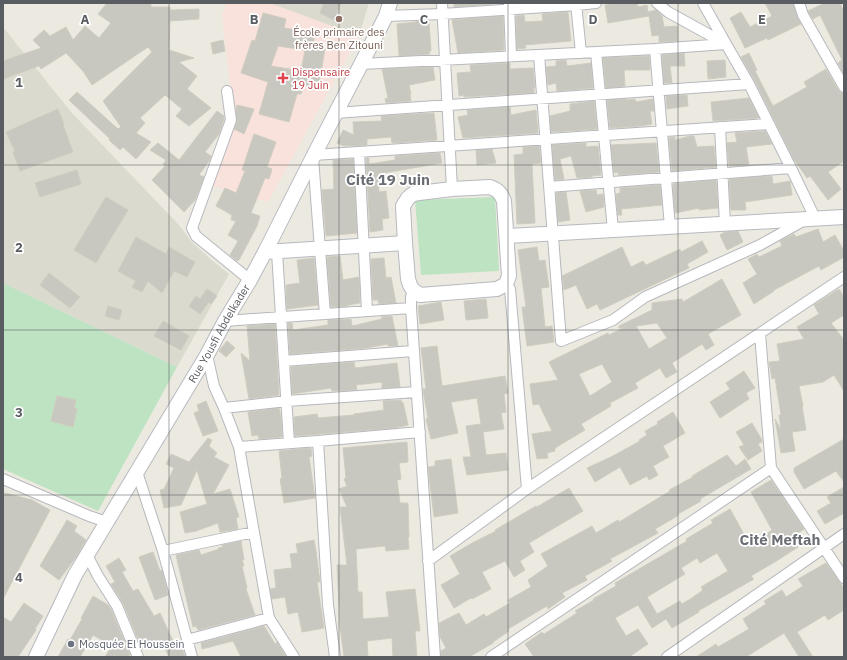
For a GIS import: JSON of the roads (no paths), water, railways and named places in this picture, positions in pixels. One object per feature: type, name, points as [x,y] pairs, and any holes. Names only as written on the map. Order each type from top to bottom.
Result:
[{"type":"street","name":"Rue Yousfi Abdelkader","points":[[36,657],[75,575],[207,355],[224,321],[250,280],[271,252],[313,156],[386,16],[390,3]]},
{"type":"street","points":[[442,3],[452,189]]},
{"type":"street","points":[[386,16],[442,14],[509,6],[596,3]]},
{"type":"street","points":[[657,3],[668,12],[726,44]]},
{"type":"street","points":[[704,3],[749,84],[791,168],[811,219]]},
{"type":"street","points":[[799,3],[803,15],[844,87]]},
{"type":"street","points":[[577,4],[581,53]]},
{"type":"street","points":[[509,6],[511,56]]},
{"type":"street","points":[[361,64],[726,44]]},
{"type":"street","points":[[655,49],[670,227]]},
{"type":"street","points":[[596,52],[613,230]]},
{"type":"street","points":[[539,55],[561,341],[613,320],[645,297],[760,245],[811,219]]},
{"type":"street","points":[[335,112],[749,84]]},
{"type":"street","points":[[227,91],[230,120],[192,228],[196,236],[250,280]]},
{"type":"street","points":[[325,314],[313,156],[450,145],[769,124]]},
{"type":"street","points":[[720,127],[725,224]]},
{"type":"street","points":[[359,152],[367,311]]},
{"type":"street","points":[[549,187],[791,168]]},
{"type":"street","points":[[490,187],[497,190],[502,195],[504,201],[507,236],[509,276],[506,284],[497,289],[420,295],[413,290],[410,285],[408,279],[405,243],[404,206],[408,198],[413,194],[452,189],[490,187]]},
{"type":"street","points":[[507,236],[844,217]]},
{"type":"street","points":[[289,443],[281,317],[271,252],[405,243]]},
{"type":"street","points":[[428,561],[527,490],[844,277]]},
{"type":"street","points":[[506,284],[510,289],[527,490]]},
{"type":"street","points":[[413,290],[411,297],[411,308],[416,392],[435,657]]},
{"type":"street","points":[[224,321],[411,308]]},
{"type":"street","points":[[760,334],[772,468],[844,578]]},
{"type":"street","points":[[284,361],[414,351]]},
{"type":"street","points":[[207,355],[214,386],[239,447],[269,618],[294,657]]},
{"type":"street","points":[[224,408],[287,401],[416,392]]},
{"type":"street","points":[[239,447],[420,432]]},
{"type":"street","points":[[318,441],[328,605],[335,657]]},
{"type":"street","points":[[491,657],[772,468]]},
{"type":"street","points":[[137,472],[163,551],[192,657]]},
{"type":"street","points":[[3,479],[89,516],[107,522]]},
{"type":"street","points":[[163,551],[254,532]]},
{"type":"street","points":[[667,657],[844,534]]},
{"type":"street","points":[[87,555],[116,606],[138,657]]},
{"type":"street","points":[[187,640],[269,618]]},
{"type":"place","name":"École primaire des frères Ben Zitouni","points":[[339,19]]},
{"type":"place","name":"Dispensaire 19 Juin","points":[[283,78]]},
{"type":"place","name":"Mosquée El Houssein","points":[[71,644]]},
{"type":"district","name":"Cité 19 Juin","points":[[388,180]]},
{"type":"district","name":"Cité Meftah","points":[[780,540]]}]
